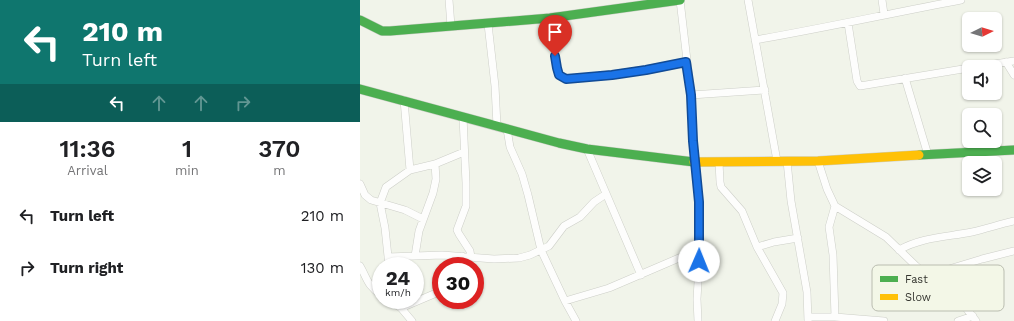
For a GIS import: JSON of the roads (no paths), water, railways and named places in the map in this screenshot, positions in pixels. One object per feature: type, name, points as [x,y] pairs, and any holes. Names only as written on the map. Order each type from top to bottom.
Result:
[{"type":"street","points":[[449,0],[451,26]]},
{"type":"street","points":[[360,20],[390,32],[550,18],[680,0],[691,95],[693,141],[699,202],[700,249],[697,299],[698,321]]},
{"type":"street","points":[[748,0],[765,90],[791,201],[798,238],[807,292],[808,319],[835,317],[884,321]]},
{"type":"street","points":[[882,0],[884,14]]},
{"type":"street","points":[[755,40],[961,0]]},
{"type":"street","points":[[550,18],[557,68],[559,75],[566,79],[612,75],[686,62]]},
{"type":"street","points":[[848,23],[858,84],[863,86],[962,69]]},
{"type":"street","points":[[488,24],[495,86],[497,126]]},
{"type":"street","points":[[1010,61],[1014,75]]},
{"type":"street","points":[[905,78],[928,155]]},
{"type":"street","points":[[360,89],[559,143],[587,149],[696,162],[818,161],[1014,150]]},
{"type":"street","points":[[691,95],[765,90]]},
{"type":"street","points":[[404,100],[410,170]]},
{"type":"street","points":[[463,117],[466,206],[458,230],[470,251],[471,257],[442,255],[388,257],[385,228],[380,203],[382,194],[386,187],[410,170],[434,164],[464,152]]},
{"type":"street","points":[[507,129],[510,147],[522,174],[528,195],[541,250],[576,321]]},
{"type":"street","points":[[587,149],[641,275]]},
{"type":"street","points":[[818,161],[827,189],[835,206],[886,237],[915,265]]},
{"type":"street","points":[[719,162],[721,187],[742,211],[757,247],[783,293],[782,304],[775,321]]},
{"type":"street","points":[[415,256],[419,231],[433,194],[436,179],[434,164]]},
{"type":"street","points":[[360,184],[365,195],[370,200],[405,210],[423,218]]},
{"type":"street","points":[[484,258],[519,258],[549,246],[554,242],[564,226],[580,217],[594,202],[606,194]]},
{"type":"street","points":[[835,206],[829,227],[833,255],[835,317]]},
{"type":"street","points":[[899,250],[910,244],[923,240],[972,232],[1014,221]]},
{"type":"street","points":[[757,247],[774,242],[798,238]]},
{"type":"street","points":[[565,301],[609,288],[700,249]]},
{"type":"street","points":[[963,265],[1014,252]]},
{"type":"street","points":[[360,266],[372,289]]},
{"type":"street","points":[[402,309],[412,321]]},
{"type":"street","points":[[958,321],[974,318]]}]
